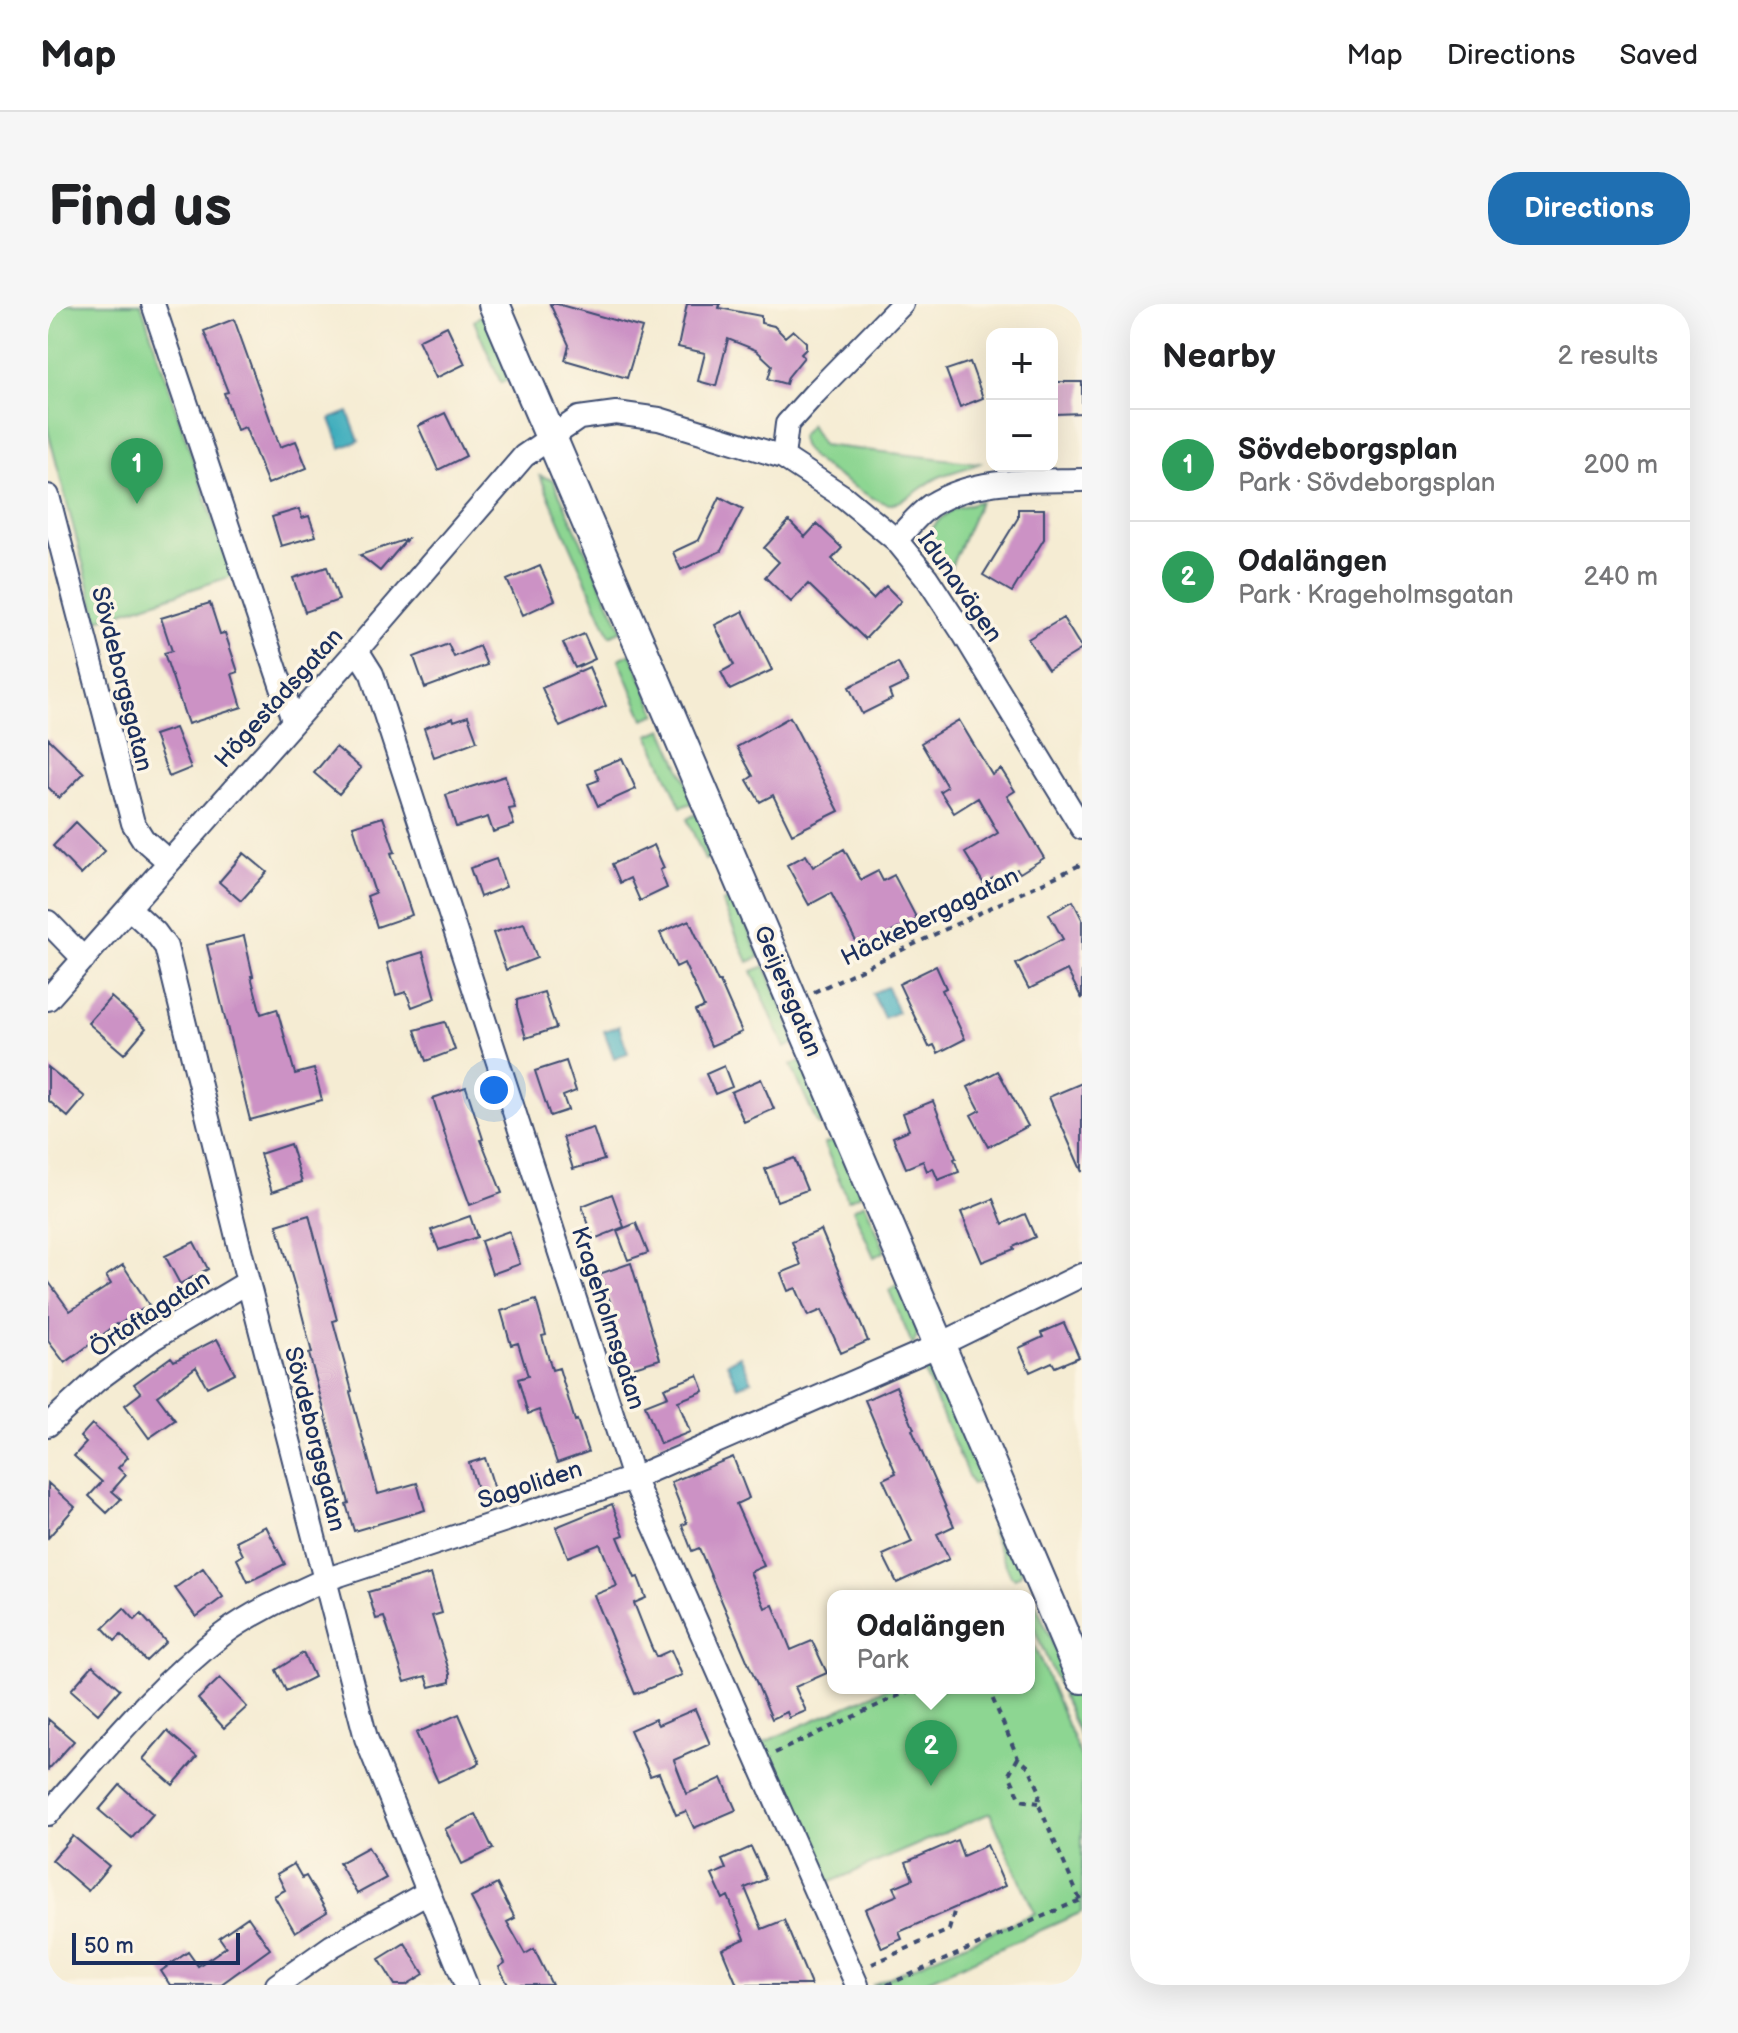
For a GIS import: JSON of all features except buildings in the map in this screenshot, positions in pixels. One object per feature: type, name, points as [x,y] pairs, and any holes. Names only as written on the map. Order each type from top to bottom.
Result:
[{"type":"street","points":[[153,304],[293,720]]},
{"type":"street","name":"Geijersgatan","points":[[494,304],[1082,1678]]},
{"type":"street","points":[[783,457],[787,424],[902,304]]},
{"type":"street","name":"Idunavägen","points":[[552,437],[579,418],[616,413],[659,419],[783,457],[844,497],[896,540],[927,578],[1082,828]]},
{"type":"street","name":"Högestadsgatan","points":[[48,999],[524,456],[552,437]]},
{"type":"street","points":[[896,540],[929,507],[963,490],[1000,482],[1082,480]]},
{"type":"street","name":"Sövdeborgsgatan","points":[[48,496],[133,823],[143,839],[169,862]]},
{"type":"street","name":"Krageholmsgatan","points":[[357,650],[372,674],[633,1478],[854,1979]]},
{"type":"street","name":"Sövdeborgsgatan","points":[[129,908],[166,947],[248,1282],[366,1738],[466,1985]]},
{"type":"street","points":[[48,922],[84,959]]},
{"type":"street","name":"Sagoliden","points":[[48,1814],[157,1693],[223,1634],[281,1599],[324,1580],[633,1478],[939,1345],[1082,1275]]},
{"type":"street","name":"Örtoftagatan","points":[[48,1425],[97,1380],[154,1338],[248,1282]]},
{"type":"street","points":[[277,1985],[332,1946],[428,1892]]},
{"type":"path","name":"Häckebergagatan","points":[[793,1002],[1082,864]]},
{"type":"path","points":[[758,1761],[902,1694]]},
{"type":"path","points":[[887,1985],[1081,1899],[1038,1803],[1040,1792],[1029,1767],[1018,1758],[991,1694]]},
{"type":"path","points":[[1018,1758],[1009,1774],[1021,1800],[1038,1803]]},
{"type":"path","points":[[854,1979],[949,1930],[954,1912]]},
{"type":"green space","points":[[48,304],[141,304],[232,576],[98,620],[48,431]]},
{"type":"green space","points":[[485,312],[512,377],[501,383],[474,321]]},
{"type":"green space","points":[[810,424],[822,445],[980,463],[939,477],[897,503],[884,503],[846,482],[804,449],[800,437]]},
{"type":"green space","points":[[540,476],[553,480],[622,630],[610,636]]},
{"type":"green space","points":[[980,501],[949,571],[931,540],[933,527],[953,509]]},
{"type":"green space","points":[[631,653],[657,714],[644,719],[619,659]]},
{"type":"green space","points":[[663,729],[695,802],[681,807],[649,735]]},
{"type":"green space","points":[[698,813],[716,855],[705,860],[687,819]]},
{"type":"green space","points":[[734,897],[760,957],[748,962],[722,902]]},
{"type":"green space","points":[[765,966],[797,1042],[785,1048],[752,971]]},
{"type":"green space","points":[[804,1060],[829,1120],[818,1125],[791,1065]]},
{"type":"green space","points":[[838,1139],[861,1194],[848,1200],[824,1144]]},
{"type":"green space","points":[[865,1203],[885,1251],[874,1257],[853,1209]]},
{"type":"green space","points":[[900,1284],[918,1332],[913,1346],[889,1290]]},
{"type":"green space","points":[[921,1365],[935,1370],[983,1480],[972,1485]]},
{"type":"green space","points":[[1004,1525],[1023,1568],[1015,1578],[1011,1576],[991,1531]]},
{"type":"green space","points":[[1035,1602],[1082,1712],[1082,1742],[1035,1630]]},
{"type":"green space","points":[[1035,1648],[1082,1760],[1082,1912],[917,1985],[872,1985],[1035,1913],[990,1813],[824,1885],[762,1743],[873,1694],[1035,1694]]},
{"type":"water","points":[[348,412],[359,441],[341,448],[330,419]]},
{"type":"water","points":[[887,987],[898,1012],[884,1018],[872,993]]},
{"type":"water","points":[[619,1026],[628,1053],[614,1058],[604,1031]]},
{"type":"water","points":[[740,1356],[752,1381],[738,1387],[727,1363]]},
{"type":"place","name":"Sövdeborgsplan","points":[[137,504]]},
{"type":"place","name":"Odalängen","points":[[931,1786]]}]
